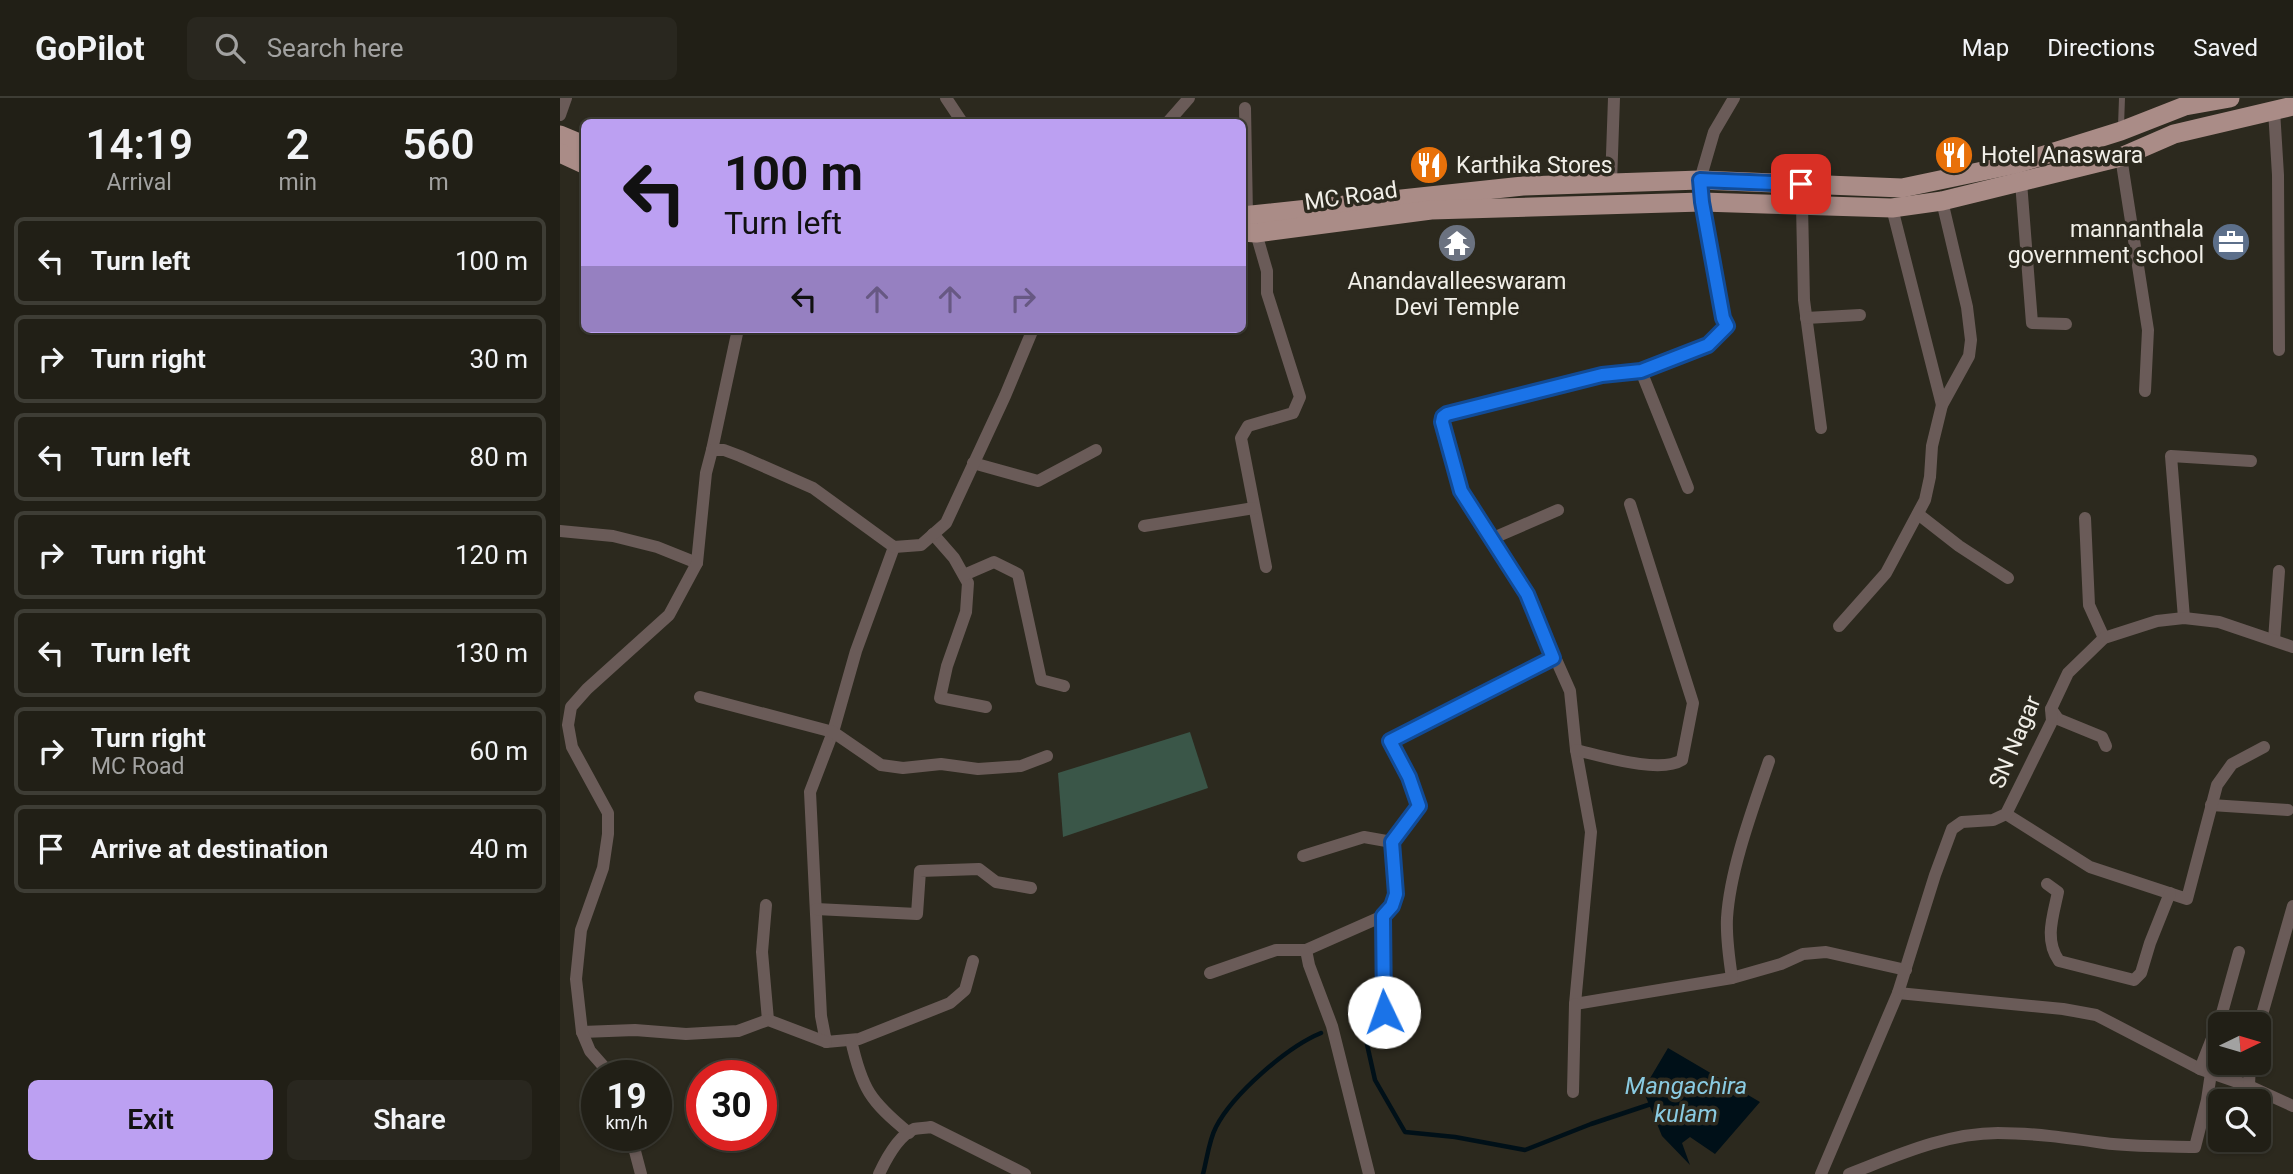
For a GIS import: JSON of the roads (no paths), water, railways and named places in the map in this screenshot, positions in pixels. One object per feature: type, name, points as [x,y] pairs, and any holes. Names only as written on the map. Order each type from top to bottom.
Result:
[{"type":"main road","name":"MC Road","points":[[1247,224],[1432,210],[1702,202],[1892,208],[1942,201],[2185,106],[2230,98]]},
{"type":"main road","name":"MC Road","points":[[1247,224],[1523,186],[1700,180],[1902,188],[2121,157],[2174,134],[2283,108]]},
{"type":"main road","points":[[560,135],[581,144]]},
{"type":"main road","points":[[560,153],[581,163]]},
{"type":"street","points":[[560,115],[566,98]]},
{"type":"street","points":[[946,98],[960,119]]},
{"type":"street","points":[[1171,119],[1189,98]]},
{"type":"street","points":[[1611,183],[1614,98]]},
{"type":"street","points":[[1573,1092],[1575,1004],[1591,832],[1576,750],[1570,691],[1553,658],[1527,594],[1491,539],[1477,512],[1461,491],[1442,422],[1445,414],[1602,375],[1641,371],[1708,345],[1727,326],[1723,318],[1700,180],[1714,132],[1734,98]]},
{"type":"street","points":[[1245,108],[1245,119]]},
{"type":"street","points":[[2279,350],[2278,175],[2283,108]]},
{"type":"street","points":[[2121,157],[2148,330],[2145,391]]},
{"type":"street","points":[[1246,166],[1247,224],[1267,271],[1267,293],[1300,397],[1293,413],[1248,426],[1242,434],[1240,444],[1266,567]]},
{"type":"street","points":[[2019,173],[2032,323],[2066,324]]},
{"type":"street","points":[[1839,626],[1886,573],[1925,500],[1932,446],[1942,405],[1969,356],[1971,340],[1967,307],[1942,201]]},
{"type":"street","points":[[1802,205],[1806,318],[1821,428]]},
{"type":"street","points":[[1892,208],[1942,405]]},
{"type":"street","points":[[1806,318],[1860,315]]},
{"type":"street","points":[[598,1060],[590,1051],[582,1032],[576,979],[581,930],[603,868],[609,820],[606,806],[572,747],[568,725],[571,707],[595,681],[670,615],[696,563],[706,473],[737,333]]},
{"type":"street","points":[[712,450],[724,450],[740,456],[813,488],[894,547],[921,545],[946,523],[1031,333]]},
{"type":"street","points":[[1641,371],[1688,488]]},
{"type":"street","points":[[973,463],[1038,481],[1096,450]]},
{"type":"street","points":[[2184,618],[2171,456],[2251,461]]},
{"type":"street","points":[[1576,750],[1640,764],[1674,765],[1682,760],[1691,724],[1693,703],[1630,504]]},
{"type":"street","points":[[1144,526],[1254,508]]},
{"type":"street","points":[[1491,539],[1559,510]]},
{"type":"street","points":[[1918,514],[1959,546],[2008,578]]},
{"type":"street","points":[[2085,518],[2090,605],[2104,638]]},
{"type":"street","points":[[560,531],[613,536],[657,547],[696,563]]},
{"type":"street","points":[[933,534],[954,558],[968,583],[966,612],[947,666],[940,698],[986,707]]},
{"type":"street","points":[[826,1042],[821,1016],[810,792],[833,732],[856,651],[894,547]]},
{"type":"street","points":[[964,575],[994,562],[1018,574],[1041,680],[1064,686]]},
{"type":"street","points":[[2274,640],[2279,570]]},
{"type":"street","name":"SN Nagar","points":[[1821,1174],[1898,993],[1952,829],[1962,822],[1993,820],[2006,814],[2052,721],[2051,709],[2068,673],[2104,638],[2157,621],[2184,618],[2219,622],[2293,647]]},
{"type":"street","points":[[1210,973],[1276,950],[1306,950],[1383,916],[1392,906],[1396,894],[1392,842],[1419,806],[1409,777],[1390,741],[1553,658]]},
{"type":"street","points":[[700,697],[833,732],[881,765],[903,768],[941,764],[978,769],[1021,766],[1047,756]]},
{"type":"street","points":[[2051,709],[2058,719],[2102,737],[2106,746]]},
{"type":"street","points":[[2006,814],[2090,867],[2187,899],[2217,785],[2232,764],[2264,747]]},
{"type":"street","points":[[1732,978],[1727,919],[1731,894],[1752,812],[1769,761]]},
{"type":"street","points":[[2211,805],[2288,810]]},
{"type":"street","points":[[1303,856],[1364,838],[1392,842]]},
{"type":"street","points":[[816,909],[916,914],[920,872],[979,869],[996,882],[1031,888]]},
{"type":"street","points":[[2047,884],[2058,892],[2050,938],[2052,951],[2059,961],[2134,980],[2141,973],[2170,894]]},
{"type":"street","points":[[766,905],[762,952],[768,1020]]},
{"type":"street","points":[[2263,1012],[2293,906]]},
{"type":"street","points":[[1383,916],[1382,994],[1385,1030]]},
{"type":"street","points":[[1306,950],[1332,1026],[1369,1174]]},
{"type":"street","points":[[1575,1004],[1732,978],[1781,964],[1803,954],[1826,952],[1906,970]]},
{"type":"street","points":[[1849,1174],[1912,1150],[1959,1138],[1997,1133],[2067,1136],[2105,1143],[2195,1147],[2207,1100],[2206,1071],[2239,952]]},
{"type":"street","points":[[582,1032],[635,1030],[686,1034],[738,1031],[768,1020],[826,1042],[859,1039],[950,1003],[965,990],[973,961]]},
{"type":"street","points":[[1898,993],[2063,1009],[2096,1015],[2206,1071],[2249,1086],[2293,1106]]},
{"type":"street","points":[[851,1040],[859,1075],[870,1096],[883,1112],[909,1133]]},
{"type":"street","points":[[2249,1075],[2249,1086]]},
{"type":"street","points":[[879,1174],[902,1138],[914,1129],[931,1127],[1025,1174]]},
{"type":"street","points":[[635,1151],[641,1174]]},
{"type":"lane","points":[[2121,131],[2122,98]]},
{"type":"water","name":"Mangachira kulam","points":[[1668,1048],[1760,1102],[1715,1154],[1690,1137],[1682,1143],[1690,1165],[1662,1136],[1643,1090]]},
{"type":"waterway","points":[[1355,1025],[1362,1022],[1375,1080],[1405,1132],[1455,1137],[1525,1150],[1654,1103]]},
{"type":"waterway","points":[[1203,1174],[1214,1132],[1235,1100],[1277,1060],[1321,1033]]},
{"type":"place","name":"Hotel Anaswara","points":[[1954,155]]},
{"type":"place","name":"Karthika Stores","points":[[1429,165]]},
{"type":"place","name":"mannanthala government school","points":[[2231,242]]},
{"type":"place","name":"Anandavalleeswaram Devi Temple","points":[[1457,243]]}]
